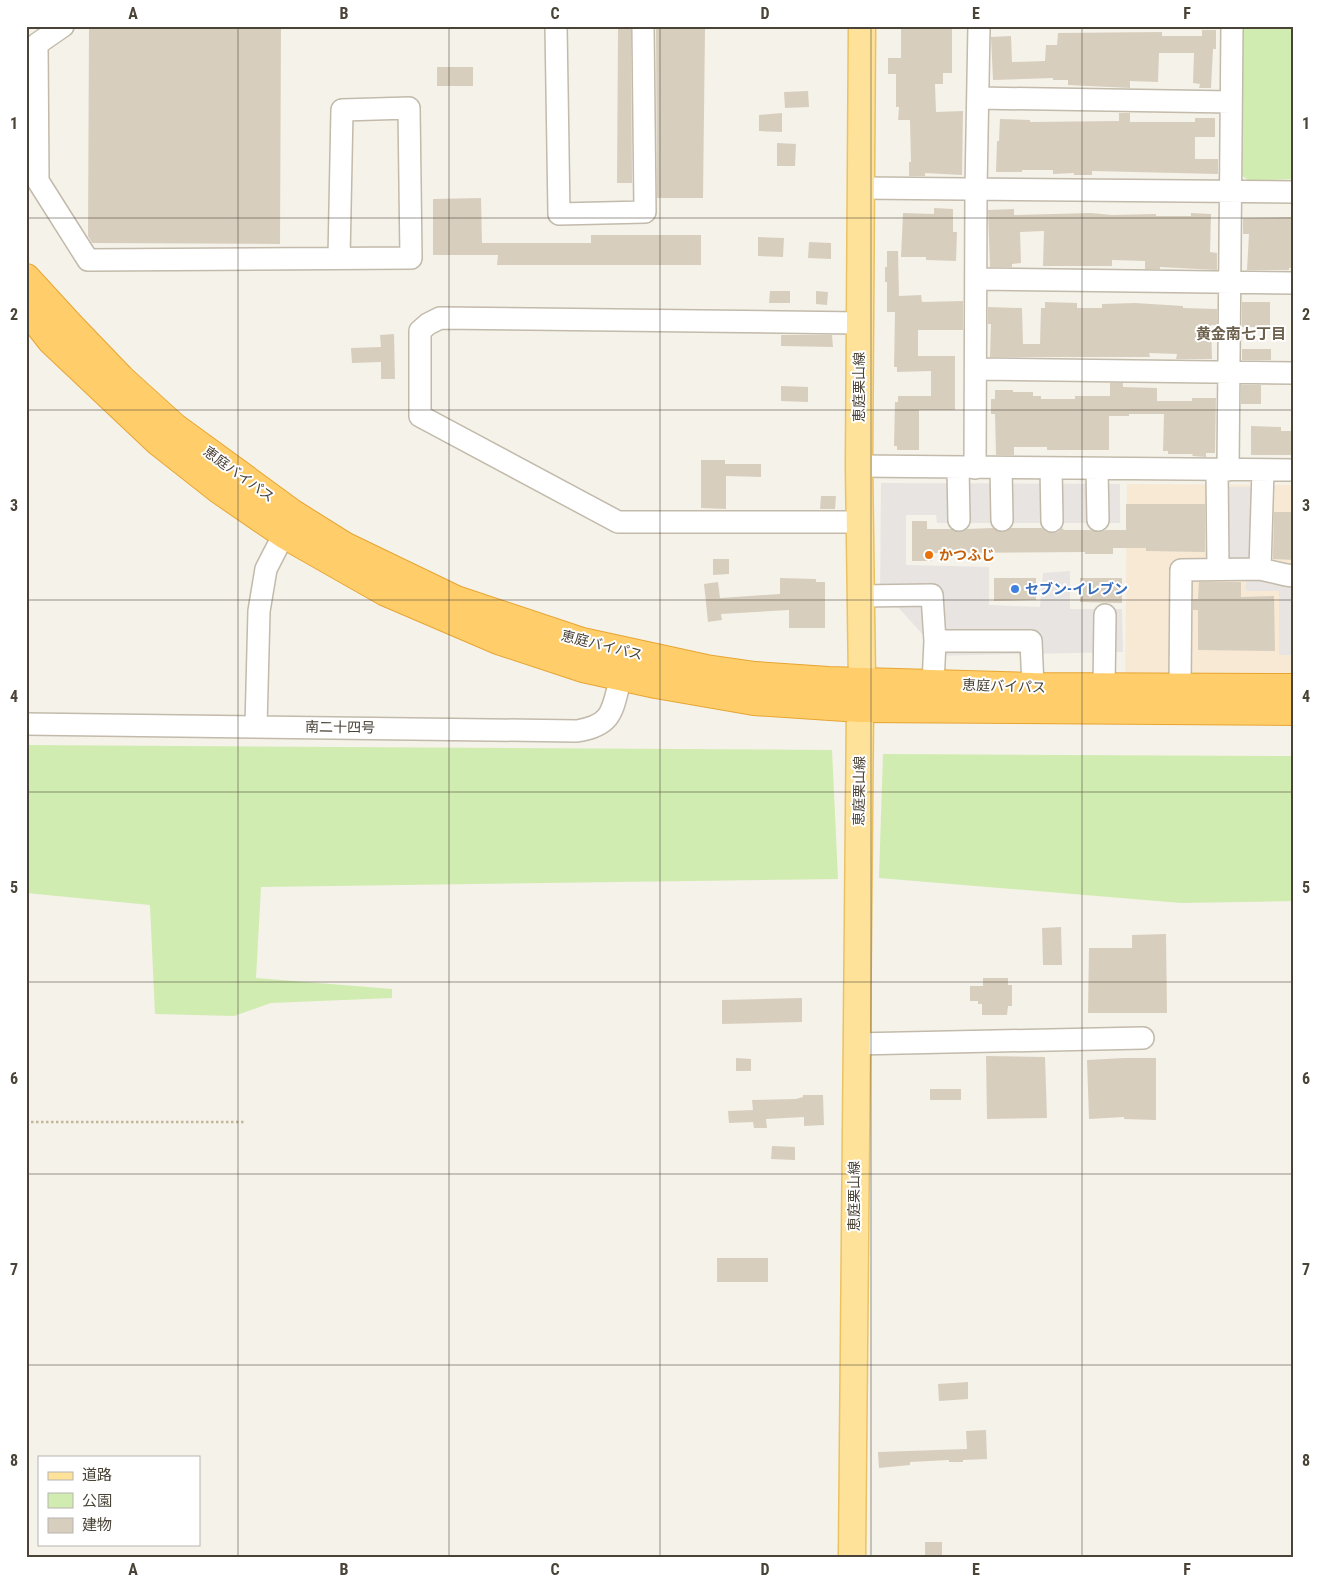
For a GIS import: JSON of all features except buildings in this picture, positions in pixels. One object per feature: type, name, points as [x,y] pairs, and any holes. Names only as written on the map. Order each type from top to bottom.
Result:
[{"type":"highway","name":"恵庭バイパス","points":[[26,278],[70,328],[121,379],[174,427],[293,514],[344,546],[456,600],[582,642],[672,662],[755,676],[1033,687],[1294,688]]},
{"type":"highway","name":"恵庭バイパス","points":[[26,308],[51,340],[159,442],[220,490],[284,534],[386,592],[498,640],[583,668],[620,677],[754,701],[860,708],[1294,711]]},
{"type":"main road","name":"恵庭栗山線","points":[[852,1557],[856,1044],[860,708],[862,681],[859,466],[862,26]]},
{"type":"street","points":[[63,26],[34,41],[38,181],[88,260],[410,258],[409,108],[342,110],[339,258]]},
{"type":"street","points":[[556,26],[558,214],[645,212],[643,26]]},
{"type":"street","points":[[959,520],[977,369],[976,189],[978,26]]},
{"type":"street","points":[[1218,569],[1229,372],[1232,26]]},
{"type":"street","points":[[978,98],[1231,102]]},
{"type":"street","points":[[861,188],[1294,192]]},
{"type":"street","points":[[976,279],[1294,283]]},
{"type":"street","points":[[859,522],[618,522],[420,416],[420,332],[428,324],[440,318],[860,323]]},
{"type":"street","points":[[977,369],[1294,373]]},
{"type":"street","points":[[859,466],[1294,470]]},
{"type":"street","points":[[1001,468],[1002,520]]},
{"type":"street","points":[[1051,468],[1052,522]]},
{"type":"street","points":[[1097,469],[1098,520]]},
{"type":"street","points":[[1260,569],[1262,470]]},
{"type":"street","points":[[256,726],[259,611],[266,569],[284,534]]},
{"type":"street","points":[[1180,687],[1181,570],[1260,569],[1286,576],[1294,576]]},
{"type":"street","points":[[860,596],[932,595],[935,641],[934,684]]},
{"type":"street","points":[[1104,687],[1105,615]]},
{"type":"street","points":[[935,641],[1031,641],[1033,687]]},
{"type":"street","name":"南二十四号","points":[[26,724],[577,731],[599,724],[609,716],[620,677]]},
{"type":"street","points":[[856,1044],[1143,1038]]},
{"type":"path","points":[[26,1122],[246,1122]]},
{"type":"shaded area","points":[[881,483],[1120,484],[1120,523],[937,523],[936,515],[906,515],[906,565],[989,567],[989,605],[1040,607],[1043,573],[1070,571],[1070,609],[1122,609],[1123,652],[924,656],[924,636],[897,606],[880,605]]},
{"type":"shaded area","points":[[1127,484],[1294,485],[1294,677],[1125,676]]},
{"type":"shaded area","points":[[1213,487],[1268,487],[1267,570],[1294,571],[1294,655],[1279,655],[1279,591],[1246,591],[1246,577],[1212,576]]},
{"type":"green space","points":[[1239,26],[1294,26],[1294,179],[1250,181],[1239,174]]},
{"type":"green space","points":[[26,745],[832,750],[838,879],[261,887],[256,978],[392,989],[392,998],[271,1003],[234,1016],[155,1014],[150,905],[26,893]]},
{"type":"green space","points":[[883,754],[1294,756],[1294,901],[1181,903],[879,878]]},
{"type":"place","name":"かつふじ","points":[[929,555]]},
{"type":"place","name":"セブン-イレブン","points":[[1015,589]]},
{"type":"district","name":"黄金南七丁目","points":[[1241,334]]}]
